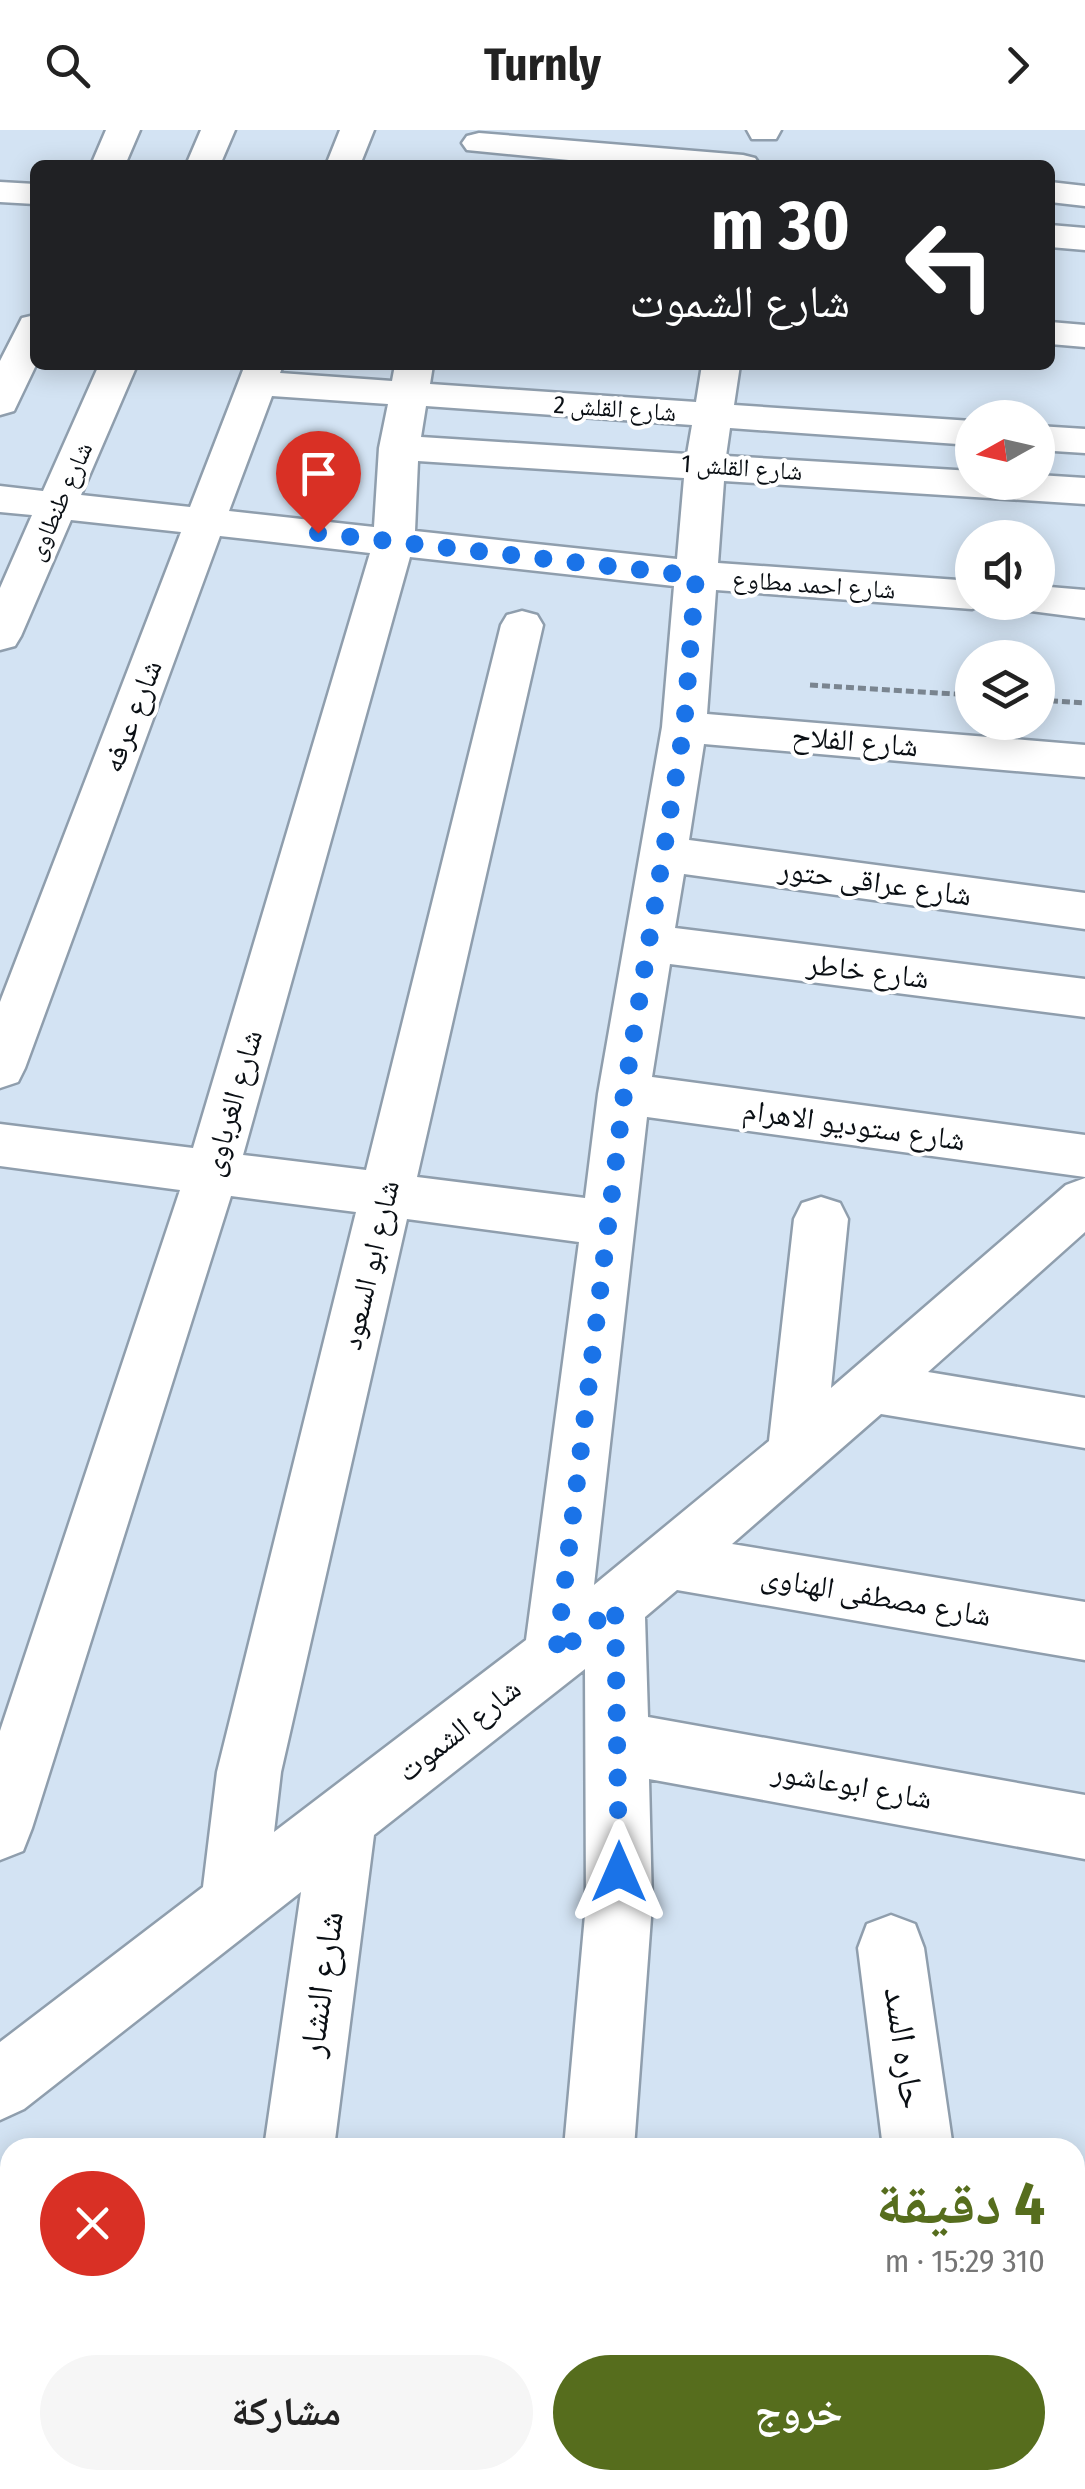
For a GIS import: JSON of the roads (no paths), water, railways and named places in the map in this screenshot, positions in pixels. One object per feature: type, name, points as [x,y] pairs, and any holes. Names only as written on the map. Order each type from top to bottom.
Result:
[{"type":"street","points":[[110,160],[124,130]]},
{"type":"street","points":[[205,160],[218,130]]},
{"type":"street","points":[[345,160],[357,130]]},
{"type":"street","points":[[478,146],[673,160]]},
{"type":"street","points":[[0,192],[30,194]]},
{"type":"street","points":[[1055,193],[1085,196]]},
{"type":"street","points":[[1055,236],[1085,239]]},
{"type":"street","points":[[1055,333],[1085,336]]},
{"type":"street","points":[[0,402],[30,337]]},
{"type":"street","name":"شارع طنطاوى","points":[[0,636],[116,370]]},
{"type":"street","points":[[556,1655],[624,1094],[684,727],[705,464],[720,370]]},
{"type":"street","name":"شارع القلش 2","points":[[261,374],[411,380],[712,415],[955,432]]},
{"type":"street","name":"شارع عرفه","points":[[0,1068],[261,374]]},
{"type":"street","name":"شارع الغرباوى","points":[[0,1828],[213,1170],[394,542],[400,448],[411,380]]},
{"type":"street","points":[[1055,439],[1085,442]]},
{"type":"street","name":"شارع القلش 1","points":[[400,448],[705,464],[1085,491]]},
{"type":"street","name":"شارع احمد مطاوع","points":[[0,499],[696,576],[955,595]]},
{"type":"street","points":[[1055,601],[1085,604]]},
{"type":"street","name":"شارع ابو السعود","points":[[232,1907],[249,1772],[522,625]]},
{"type":"street","name":"شارع الفلاح","points":[[684,727],[1085,761]]},
{"type":"street","name":"شارع عراقى حتور","points":[[664,854],[1085,911]]},
{"type":"street","name":"شارع خاطر","points":[[650,943],[1085,998]]},
{"type":"street","name":"شارع ستوديو الاهرام","points":[[624,1094],[1083,1193]]},
{"type":"street","points":[[0,1144],[607,1223]]},
{"type":"street","name":"شارع الشموت","points":[[0,2085],[556,1655],[796,1454],[1083,1193]]},
{"type":"street","points":[[796,1454],[821,1218]]},
{"type":"street","points":[[871,1388],[1085,1423]]},
{"type":"street","name":"شارع مصطفى الهناوى","points":[[667,1561],[1085,1631]]},
{"type":"street","points":[[600,2138],[619,1904],[615,1606]]},
{"type":"street","name":"شارع ابوعاشور","points":[[619,1743],[1085,1827]]},
{"type":"street","name":"شارع النشار","points":[[300,2138],[344,1821]]},
{"type":"street","name":"حاره السد","points":[[891,1948],[917,2138]]}]
